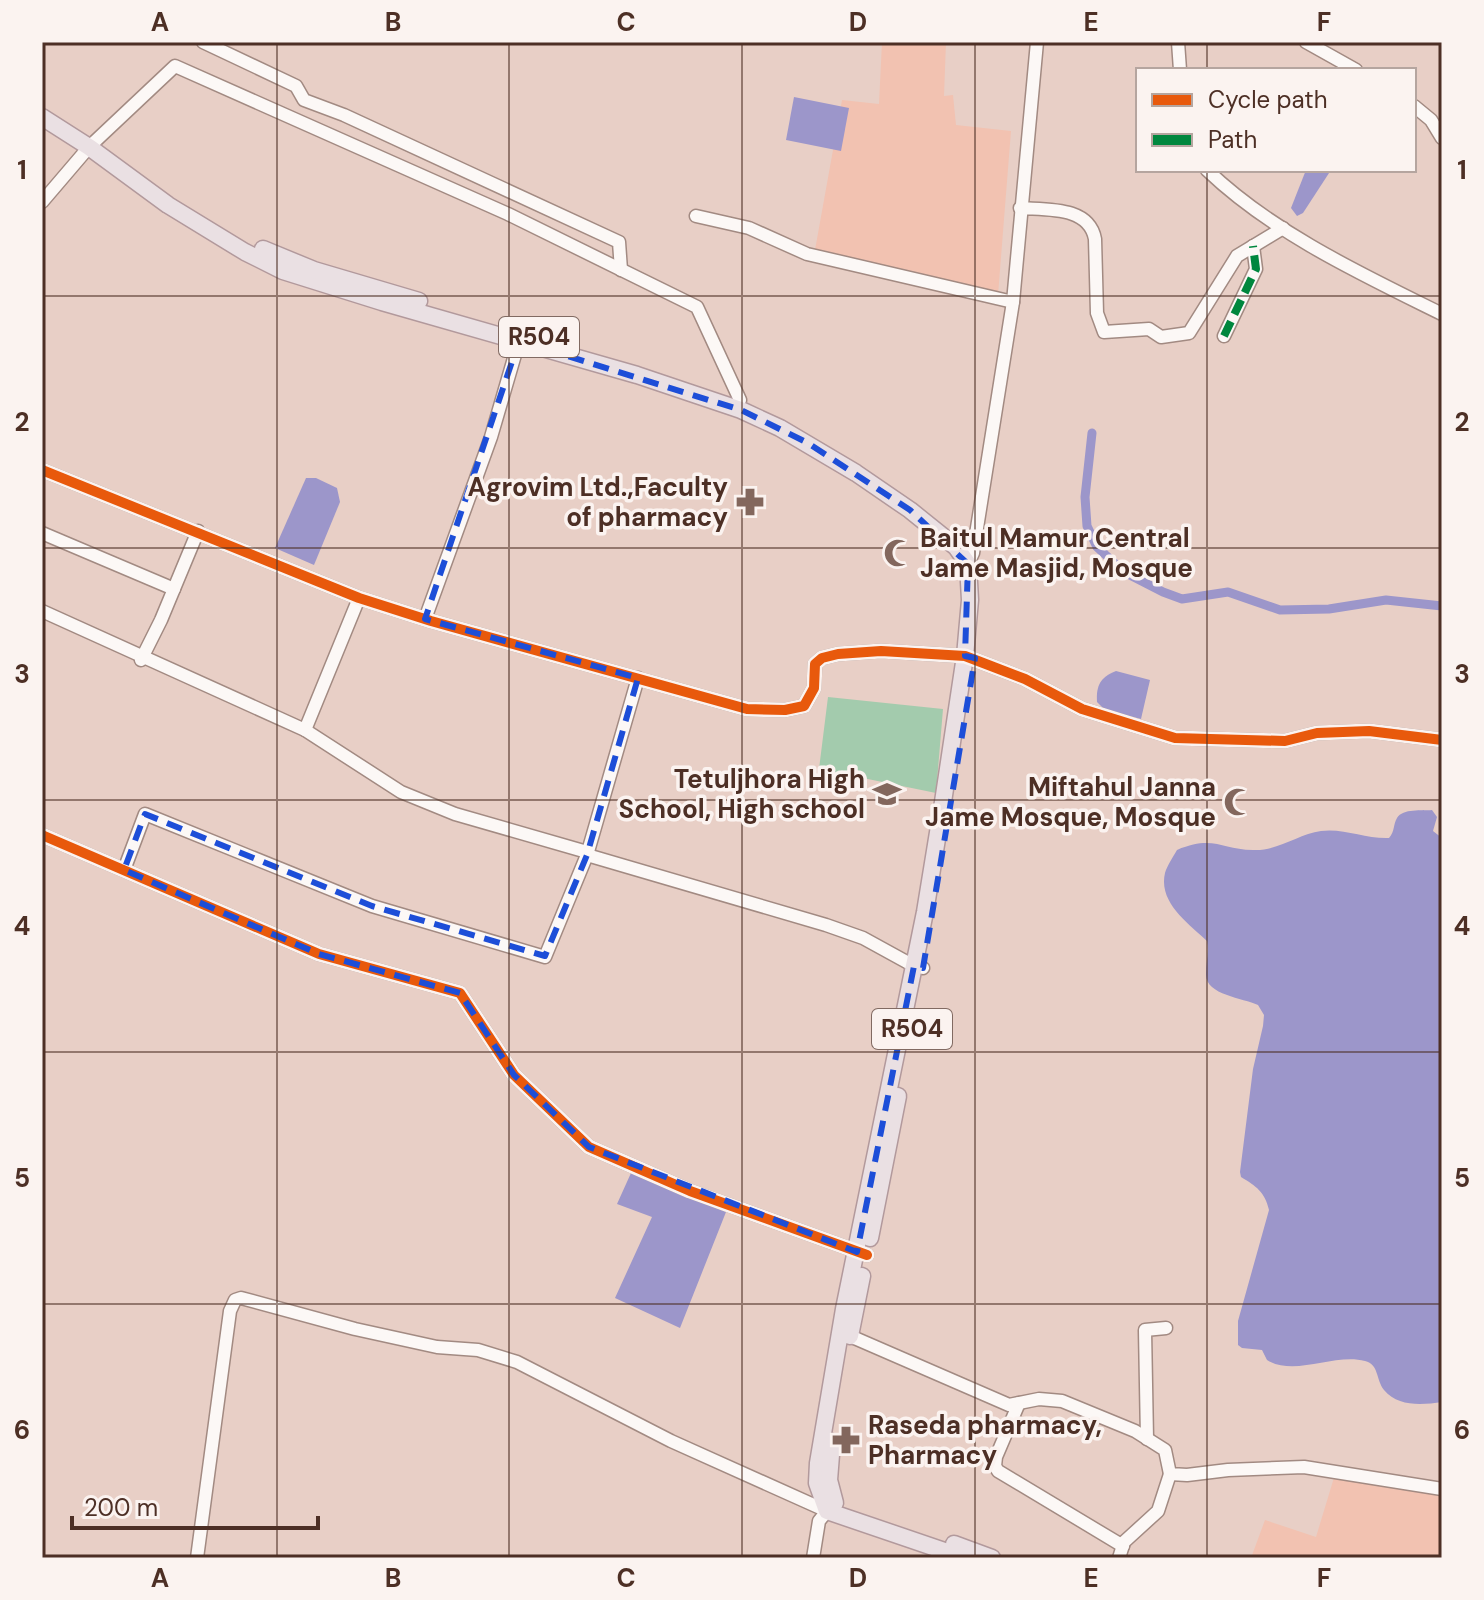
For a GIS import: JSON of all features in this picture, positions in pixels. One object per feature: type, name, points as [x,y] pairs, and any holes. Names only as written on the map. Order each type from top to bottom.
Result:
[{"type":"main road","name":"R504","points":[[42,117],[244,239],[314,270],[653,371],[740,400],[792,424],[856,463],[942,523],[970,559],[980,583],[970,657],[918,967],[862,1254],[824,1506]]},
{"type":"main road","name":"R504","points":[[89,147],[168,205],[245,252],[283,271],[691,392],[780,428],[856,473],[940,532],[970,559]]},
{"type":"main road","name":"R504","points":[[824,1506],[817,1483],[818,1463],[844,1309],[862,1254]]},
{"type":"main road","points":[[824,1506],[965,1558]]},
{"type":"main road","points":[[824,1506],[992,1558]]},
{"type":"street","points":[[203,42],[296,86],[304,100],[619,242],[621,270]]},
{"type":"street","points":[[970,559],[1013,302],[1037,42]]},
{"type":"street","points":[[1178,42],[1180,68]]},
{"type":"street","points":[[1306,42],[1324,55],[1352,68]]},
{"type":"street","points":[[42,202],[89,147],[175,66],[508,214],[697,307],[740,400]]},
{"type":"street","points":[[1416,108],[1431,120],[1442,138]]},
{"type":"street","points":[[1209,172],[1228,190],[1283,228],[1382,285],[1442,314]]},
{"type":"street","points":[[1020,208],[1086,219],[1093,227],[1097,257],[1097,313],[1104,332],[1149,329],[1161,337],[1189,333],[1231,263],[1243,250],[1283,228]]},
{"type":"street","points":[[696,216],[749,228],[807,254],[1013,302]]},
{"type":"street","points":[[1224,336],[1256,269],[1253,246]]},
{"type":"street","points":[[425,619],[491,437],[519,341]]},
{"type":"street","points":[[42,470],[359,598],[543,654],[747,709],[785,710],[804,706],[814,688],[815,664],[822,658],[881,651],[970,657],[1025,679],[1082,709],[1175,738],[1228,742],[1285,741],[1317,733],[1369,731],[1442,740]]},
{"type":"street","points":[[141,658],[198,531]]},
{"type":"street","points":[[42,533],[174,589]]},
{"type":"street","points":[[305,730],[359,598]]},
{"type":"street","points":[[42,611],[305,730],[401,792],[455,814],[826,925],[863,938],[918,967]]},
{"type":"street","points":[[124,870],[145,814],[372,906],[545,957],[587,853],[638,678]]},
{"type":"street","points":[[42,835],[319,954],[460,993],[514,1075],[589,1147],[690,1191],[862,1254]]},
{"type":"street","points":[[197,1558],[230,1311],[235,1300],[241,1298],[355,1329],[437,1347],[478,1350],[517,1362],[671,1441],[824,1506],[813,1558]]},
{"type":"street","points":[[1147,1439],[1145,1330],[1166,1328]]},
{"type":"street","points":[[850,1336],[1009,1405],[1019,1403],[1039,1399],[1062,1401],[1135,1431],[1165,1450],[1170,1474],[1158,1511],[1121,1552],[998,1471],[996,1457],[1019,1403]]},
{"type":"street","points":[[1170,1474],[1304,1467],[1442,1489]]},
{"type":"highlighted area","points":[[519,341],[741,410],[808,443],[910,510],[968,564],[965,656],[975,658],[923,968],[914,966],[857,1252],[589,1147],[514,1075],[460,993],[319,954],[124,870],[145,814],[372,906],[545,956],[587,855],[638,678],[425,619]]},
{"type":"shaded area","points":[[882,42],[946,42],[944,96],[953,95],[956,125],[1011,131],[998,295],[815,250],[842,100],[879,104]]},
{"type":"shaded area","points":[[794,97],[849,108],[841,151],[786,140]]},
{"type":"shaded area","points":[[1305,172],[1330,172],[1303,213],[1297,216],[1291,208]]},
{"type":"shaded area","points":[[306,478],[316,478],[337,488],[340,502],[314,565],[275,548]]},
{"type":"shaded area","points":[[1116,671],[1150,680],[1141,719],[1105,710],[1097,702],[1100,683]]},
{"type":"shaded area","points":[[1432,810],[1437,817],[1433,831],[1442,838],[1442,1402],[1419,1404],[1390,1396],[1381,1386],[1373,1365],[1365,1361],[1353,1359],[1302,1366],[1278,1365],[1267,1360],[1262,1350],[1238,1345],[1238,1321],[1269,1210],[1262,1194],[1241,1177],[1240,1172],[1253,1069],[1264,1015],[1258,1005],[1226,995],[1207,981],[1207,941],[1170,903],[1164,884],[1166,870],[1177,850],[1190,845],[1210,843],[1244,850],[1264,849],[1330,830],[1389,838],[1400,815],[1408,811]]},
{"type":"shaded area","points":[[631,1173],[726,1212],[680,1328],[615,1298],[652,1217],[617,1204]]},
{"type":"shaded area","points":[[1336,1471],[1442,1483],[1442,1558],[1251,1558],[1265,1520],[1316,1537]]},
{"type":"green space","points":[[828,697],[943,709],[936,793],[819,769]]},
{"type":"waterway","points":[[1092,433],[1085,497],[1087,526],[1097,547],[1124,572],[1163,592],[1182,599],[1228,592],[1280,610],[1329,609],[1386,600],[1442,606]]},
{"type":"marked path","points":[[1224,336],[1256,269],[1253,246]]},
{"type":"cycle path","points":[[42,470],[359,598],[747,709],[785,710],[804,706],[814,688],[815,664],[822,658],[881,651],[965,656],[1025,679],[1082,709],[1175,738],[1285,741],[1317,733],[1369,731],[1442,740]]},
{"type":"cycle path","points":[[42,835],[319,954],[460,993],[514,1075],[589,1147],[690,1191],[867,1255]]},
{"type":"place","name":"Agrovim Ltd.,Faculty of pharmacy","points":[[750,502]]},
{"type":"place","name":"Baitul Mamur Central Jame Masjid, Mosque","points":[[898,553]]},
{"type":"place","name":"Tetuljhora High School, High school","points":[[887,794]]},
{"type":"place","name":"Miftahul Janna Jame Mosque, Mosque","points":[[1238,802]]},
{"type":"place","name":"Raseda pharmacy, Pharmacy","points":[[846,1440]]}]
